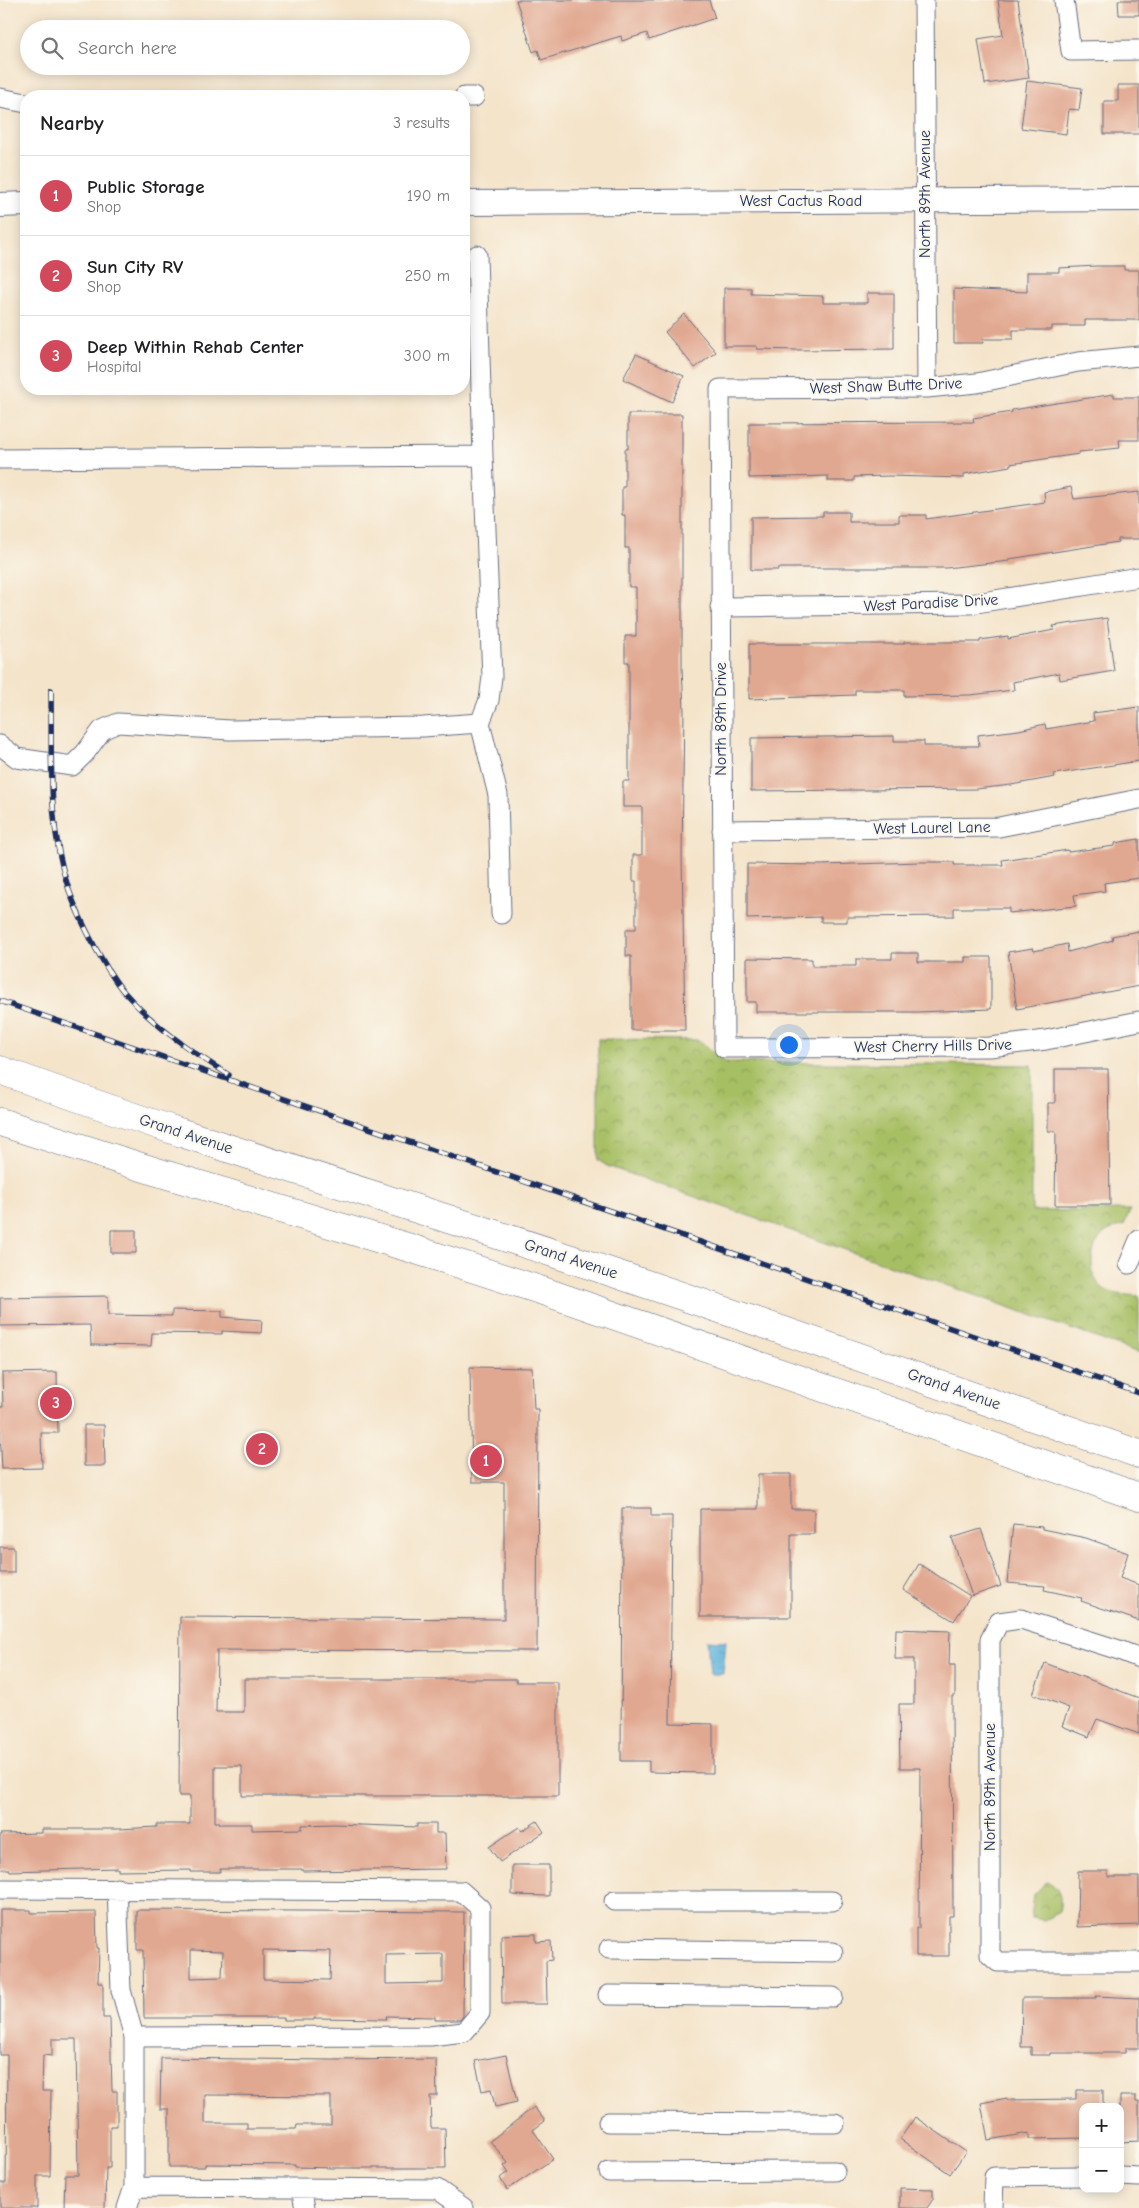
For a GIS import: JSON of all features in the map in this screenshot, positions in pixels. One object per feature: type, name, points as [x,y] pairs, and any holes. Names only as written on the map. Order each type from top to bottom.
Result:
[{"type":"highway","name":"Grand Avenue","points":[[0,1070],[174,1130],[558,1254],[1139,1454]]},
{"type":"highway","points":[[0,1122],[154,1171],[401,1245],[546,1292],[1139,1497]]},
{"type":"highway","points":[[546,1292],[558,1254]]},
{"type":"highway","points":[[861,1401],[873,1361]]},
{"type":"main road","name":"West Cactus Road","points":[[470,203],[1139,199]]},
{"type":"main road","points":[[0,204],[20,204]]},
{"type":"street","name":"North 89th Avenue","points":[[924,0],[924,201],[927,388]]},
{"type":"street","points":[[1064,0],[1072,51],[1139,50]]},
{"type":"street","points":[[0,98],[20,102]]},
{"type":"street","points":[[477,255],[492,677],[489,700],[480,723],[498,795],[501,914]]},
{"type":"street","name":"West Shaw Butte Drive","points":[[720,389],[927,388],[977,383],[1078,362],[1139,356]]},
{"type":"street","name":"North 89th Drive","points":[[720,389],[724,1048]]},
{"type":"street","points":[[0,460],[483,456]]},
{"type":"street","name":"West Paradise Drive","points":[[720,607],[970,604],[1139,577]]},
{"type":"street","points":[[0,745],[17,758],[72,766],[85,753],[102,730],[118,723],[230,730],[423,727],[480,723]]},
{"type":"street","name":"West Laurel Lane","points":[[722,830],[999,828],[1139,799]]},
{"type":"street","name":"West Cherry Hills Drive","points":[[724,1048],[990,1047],[1046,1040],[1139,1020]]},
{"type":"street","points":[[1129,1264],[1139,1240]]},
{"type":"street","name":"North 89th Avenue","points":[[1139,1658],[1021,1619],[999,1622],[990,1640],[990,1955],[998,1962],[1139,1962]]},
{"type":"street","points":[[0,1889],[117,1888],[461,1891],[480,1908],[480,2013],[464,2032],[430,2036],[134,2037]]},
{"type":"street","points":[[117,1888],[121,1990],[134,2037],[134,2187],[128,2208]]},
{"type":"street","points":[[614,1901],[832,1901]]},
{"type":"street","points":[[608,1949],[833,1952]]},
{"type":"street","points":[[608,1995],[833,1997]]},
{"type":"street","points":[[608,2122],[834,2123]]},
{"type":"street","points":[[608,2172],[835,2171]]},
{"type":"street","points":[[993,2208],[994,2177],[1079,2176]]},
{"type":"street","points":[[1124,2176],[1139,2177]]},
{"type":"street","points":[[134,2187],[437,2189],[464,2208]]},
{"type":"street","points":[[301,2189],[305,2208]]},
{"type":"green space","points":[[598,1039],[699,1040],[725,1062],[1032,1065],[1032,1211],[1130,1210],[1124,1225],[1106,1232],[1100,1238],[1093,1254],[1092,1263],[1096,1280],[1108,1291],[1139,1296],[1139,1353],[607,1166],[598,1160]]},
{"type":"green space","points":[[1048,1881],[1058,1891],[1059,1912],[1044,1920],[1031,1918],[1034,1894]]},
{"type":"water","points":[[707,1640],[726,1641],[723,1674],[710,1674]]},
{"type":"building","points":[[516,0],[709,0],[715,18],[649,40],[647,33],[622,41],[621,36],[541,60],[538,50],[533,52]]},
{"type":"building","points":[[998,0],[1018,0],[1029,78],[985,84],[978,39],[1003,35]]},
{"type":"building","points":[[1118,0],[1139,0],[1139,15],[1119,15]]},
{"type":"building","points":[[1027,81],[1082,88],[1079,110],[1069,109],[1066,134],[1021,128]]},
{"type":"building","points":[[1118,85],[1139,85],[1139,134],[1104,134],[1104,101],[1118,101]]},
{"type":"building","points":[[1124,266],[1124,270],[1139,270],[1139,320],[1085,320],[1085,326],[1052,326],[1052,330],[1013,330],[1013,339],[983,339],[983,343],[954,343],[954,289],[1027,292],[1027,272],[1059,272],[1059,268]]},
{"type":"building","points":[[724,288],[751,288],[751,294],[823,296],[823,303],[867,303],[867,293],[894,293],[894,349],[796,350],[757,349],[757,346],[724,346]]},
{"type":"building","points":[[684,314],[716,352],[695,368],[665,332]]},
{"type":"building","points":[[636,354],[684,376],[672,402],[623,379]]},
{"type":"building","points":[[1114,394],[1114,397],[1139,397],[1139,440],[1119,440],[1120,448],[1079,452],[1079,454],[1010,464],[1010,466],[964,474],[964,478],[889,476],[854,477],[854,481],[828,481],[828,476],[749,478],[749,423],[974,422],[973,418],[1012,412],[1012,410]]},
{"type":"building","points":[[628,414],[682,414],[682,668],[684,710],[682,855],[685,1030],[631,1030],[631,956],[626,956],[626,929],[636,929],[636,881],[633,881],[633,855],[642,855],[642,807],[623,807],[623,781],[629,781],[629,662],[625,662],[625,636],[636,636],[636,587],[629,587],[629,548],[625,548],[625,515],[622,515],[622,487],[625,487],[625,449],[628,449]]},
{"type":"building","points":[[1071,487],[1074,499],[1139,492],[1139,539],[1118,539],[1118,542],[1009,559],[1009,561],[946,568],[778,568],[778,570],[751,570],[751,517],[823,516],[823,512],[849,512],[849,522],[899,522],[899,515],[926,515],[926,519],[1045,502],[1044,492]]},
{"type":"building","points":[[1107,618],[1114,671],[1060,680],[1059,673],[1013,682],[1014,690],[970,695],[904,696],[904,690],[855,690],[855,695],[749,699],[749,644],[980,642],[980,640],[1008,636],[1008,639],[1054,630],[1053,626]]},
{"type":"building","points":[[1139,707],[1139,761],[1054,774],[1055,777],[1011,785],[976,789],[751,791],[751,738],[894,736],[894,741],[924,741],[924,746],[979,746],[978,735],[1019,730],[1045,724],[1046,729],[1094,721],[1093,713]]},
{"type":"building","points":[[1139,839],[1139,878],[1104,883],[1105,891],[1074,895],[1076,906],[1009,913],[1009,908],[954,908],[954,916],[847,917],[847,922],[821,922],[821,917],[747,919],[747,864],[821,865],[954,862],[954,865],[1003,865],[1002,860],[1068,850],[1068,852],[1115,846],[1115,843]]},
{"type":"building","points":[[1139,931],[1139,986],[1017,1009],[1008,952],[1033,948],[1034,951],[1067,944],[1068,952],[1113,940],[1112,936]]},
{"type":"building","points":[[892,953],[918,953],[918,962],[965,962],[965,957],[991,957],[991,1009],[918,1012],[756,1012],[756,1002],[747,1002],[747,958],[812,959],[812,966],[856,966],[856,959],[892,959]]},
{"type":"building","points":[[1055,1069],[1108,1069],[1110,1205],[1055,1205],[1056,1131],[1048,1131],[1048,1103],[1055,1103]]},
{"type":"building","points":[[111,1230],[136,1230],[136,1253],[111,1253]]},
{"type":"building","points":[[108,1296],[108,1315],[172,1316],[172,1310],[222,1311],[222,1317],[262,1320],[261,1333],[222,1331],[222,1334],[152,1333],[151,1346],[91,1345],[90,1325],[0,1326],[0,1298]]},
{"type":"building","points":[[470,1367],[532,1368],[534,1409],[538,1409],[537,1651],[217,1650],[216,1712],[244,1712],[244,1679],[516,1679],[516,1682],[558,1682],[558,1796],[242,1796],[242,1766],[215,1766],[215,1822],[220,1822],[220,1824],[252,1824],[252,1830],[302,1829],[302,1825],[334,1824],[417,1827],[417,1824],[436,1824],[436,1833],[445,1833],[446,1869],[302,1871],[302,1869],[220,1869],[220,1872],[191,1872],[191,1870],[118,1871],[118,1868],[10,1871],[9,1869],[0,1869],[0,1834],[42,1833],[42,1829],[118,1829],[157,1827],[157,1824],[190,1824],[190,1796],[179,1796],[180,1617],[504,1619],[504,1482],[472,1482]]},
{"type":"building","points":[[57,1372],[58,1433],[41,1433],[42,1468],[2,1469],[0,1407],[3,1407],[2,1373]]},
{"type":"building","points":[[84,1425],[104,1425],[105,1466],[84,1466]]},
{"type":"building","points":[[758,1474],[791,1474],[791,1509],[814,1509],[814,1534],[791,1534],[791,1617],[700,1617],[700,1509],[758,1509]]},
{"type":"building","points":[[622,1508],[651,1508],[651,1516],[672,1516],[670,1723],[713,1724],[713,1773],[649,1772],[649,1761],[621,1761]]},
{"type":"building","points":[[1013,1524],[1042,1527],[1042,1529],[1086,1538],[1128,1553],[1120,1578],[1139,1585],[1139,1621],[1081,1601],[1082,1598],[1044,1590],[1045,1586],[1007,1583]]},
{"type":"building","points":[[981,1529],[1001,1586],[972,1596],[952,1538]]},
{"type":"building","points":[[0,1547],[14,1547],[14,1573],[0,1573]]},
{"type":"building","points":[[919,1564],[970,1596],[954,1621],[903,1590]]},
{"type":"building","points":[[896,1629],[950,1631],[949,1665],[955,1665],[955,1696],[952,1696],[953,1916],[949,1916],[949,1956],[916,1956],[916,1928],[919,1928],[920,1768],[900,1768],[899,1704],[914,1704],[914,1659],[895,1659]]},
{"type":"building","points":[[1045,1663],[1139,1698],[1139,1734],[1097,1719],[1089,1737],[1062,1726],[1069,1708],[1033,1694]]},
{"type":"building","points":[[537,1821],[544,1832],[500,1862],[489,1847],[519,1827],[522,1831]]},
{"type":"building","points":[[512,1865],[549,1865],[549,1896],[512,1895]]},
{"type":"building","points":[[1078,1871],[1108,1871],[1108,1877],[1139,1877],[1139,1925],[1077,1927]]},
{"type":"building","points":[[0,1910],[31,1910],[31,1913],[96,1912],[97,1948],[99,1948],[98,1983],[103,1983],[103,2018],[110,2018],[112,2091],[117,2091],[117,2126],[110,2126],[110,2168],[106,2168],[105,2208],[64,2208],[65,2175],[78,2175],[76,2039],[52,2039],[52,2056],[43,2055],[42,2091],[51,2091],[50,2176],[37,2176],[37,2208],[0,2208],[0,2183],[6,2183],[7,2055],[0,2055]]},
{"type":"building","points":[[137,1910],[464,1912],[463,2016],[460,2020],[435,2020],[435,2017],[386,2016],[387,2019],[314,2018],[314,2020],[284,2020],[284,2018],[144,2018],[143,1950],[137,1950]],"holes":[[[191,1950],[223,1951],[222,1977],[191,1978]],[[263,1950],[331,1951],[330,1980],[263,1979]],[[443,1954],[443,1983],[386,1984],[386,1955]]]},
{"type":"building","points":[[536,1934],[536,1942],[551,1941],[552,1960],[546,1961],[547,2004],[502,2004],[501,1935]]},
{"type":"building","points":[[1096,1996],[1139,1998],[1139,2048],[1125,2048],[1125,2053],[1050,2053],[1050,2055],[1031,2055],[1031,2047],[1021,2047],[1022,1998],[1096,1998]]},
{"type":"building","points":[[506,2055],[517,2102],[495,2107],[491,2089],[482,2091],[475,2061]]},
{"type":"building","points":[[161,2058],[436,2059],[437,2096],[430,2096],[431,2128],[445,2128],[446,2168],[333,2168],[295,2167],[295,2165],[205,2164],[205,2167],[169,2167],[169,2109],[160,2109]],"holes":[[[205,2095],[331,2096],[331,2125],[297,2125],[296,2129],[247,2129],[247,2123],[205,2123]]]},
{"type":"building","points":[[1076,2090],[1103,2090],[1103,2103],[1079,2103],[1079,2138],[1029,2139],[1029,2133],[988,2140],[981,2103],[1007,2098],[1007,2100],[1076,2099]]},
{"type":"building","points":[[1120,2096],[1136,2096],[1136,2102],[1139,2102],[1139,2141],[1124,2142],[1124,2103],[1120,2103]]},
{"type":"building","points":[[534,2107],[545,2121],[533,2130],[553,2159],[507,2190],[500,2178],[508,2172],[504,2166],[508,2163],[490,2141]]},
{"type":"building","points":[[915,2117],[966,2152],[950,2174],[900,2139]]},
{"type":"building","points":[[900,2188],[933,2189],[933,2199],[927,2208],[900,2208]]},
{"type":"railway","points":[[51,690],[52,791],[57,841],[69,890],[81,920],[113,977],[137,1005],[174,1038],[229,1075]]},
{"type":"railway","points":[[0,1001],[1139,1393]]},
{"type":"place","name":"Deep Within Rehab Center","points":[[56,1403]]},
{"type":"place","name":"Sun City RV","points":[[262,1449]]},
{"type":"place","name":"Public Storage","points":[[486,1461]]}]
